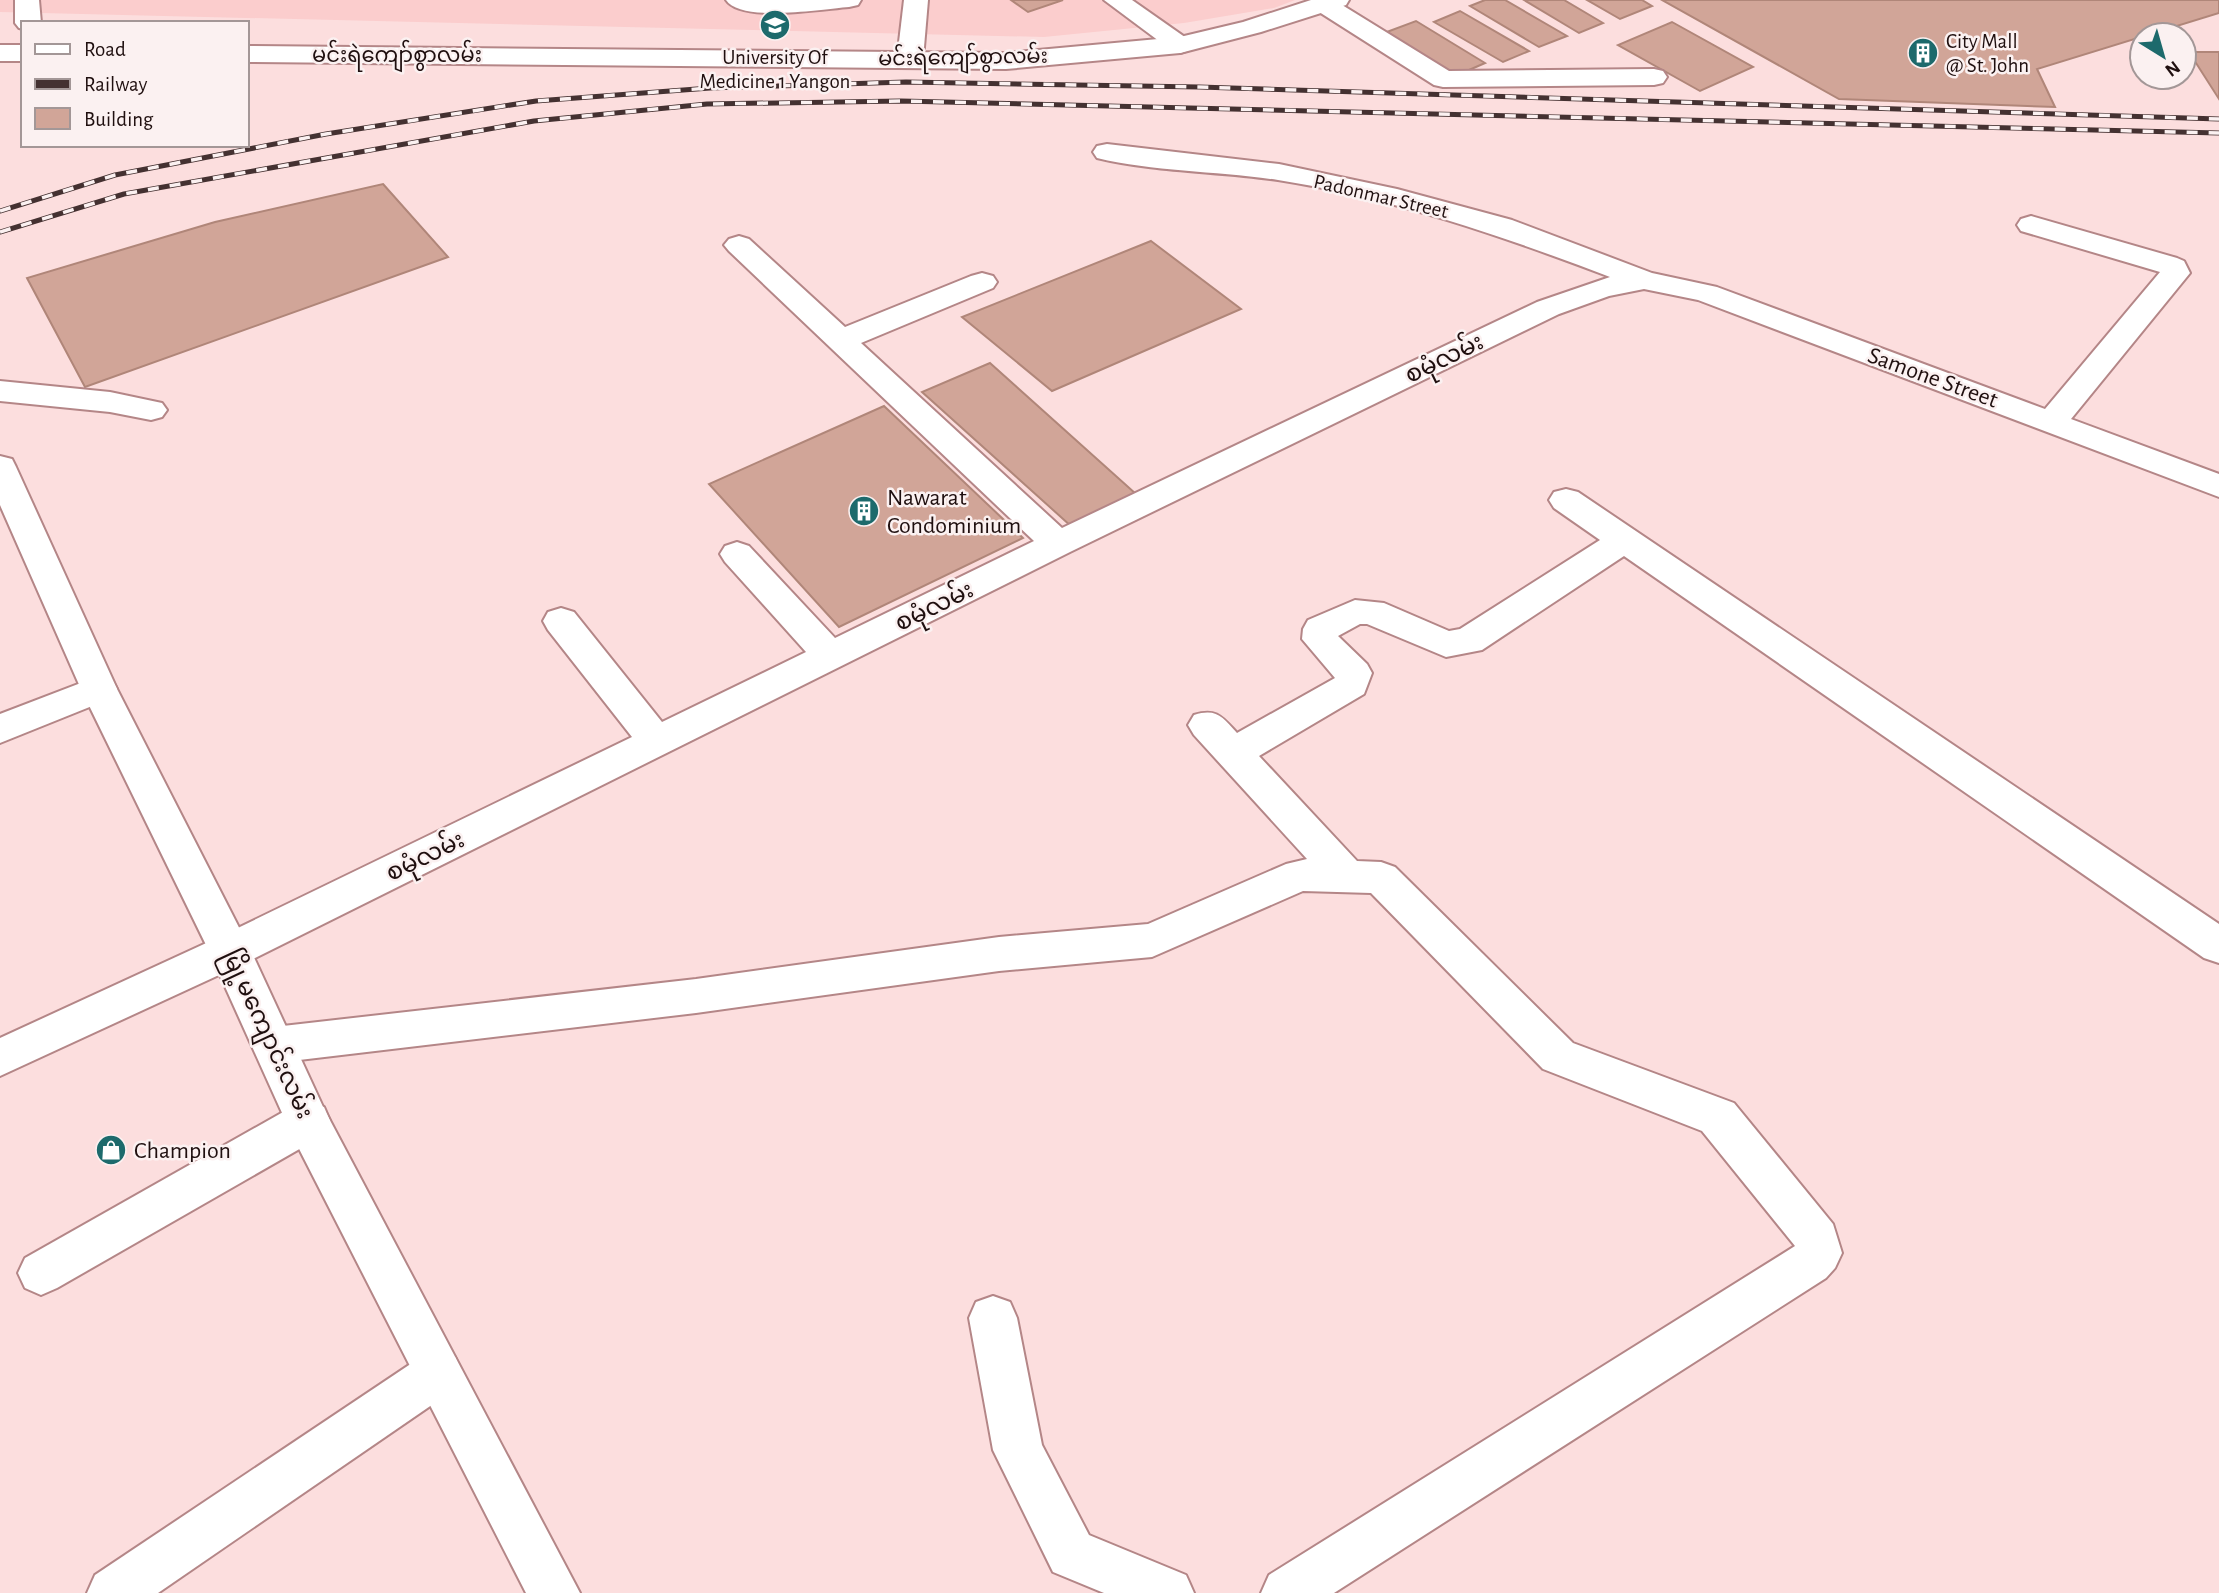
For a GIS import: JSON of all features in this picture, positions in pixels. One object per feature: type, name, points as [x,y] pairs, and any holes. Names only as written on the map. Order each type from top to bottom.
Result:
[{"type":"street","points":[[27,0],[28,21]]},
{"type":"street","points":[[738,0],[756,6],[849,0]]},
{"type":"street","points":[[910,58],[916,0]]},
{"type":"street","points":[[1116,0],[1180,45]]},
{"type":"street","points":[[1331,2],[1443,79],[1654,77]]},
{"type":"street","name":"မင်းရဲကျော်စွာလမ်း","points":[[248,54],[910,58],[1006,61],[1180,45],[1252,27],[1331,2]]},
{"type":"street","points":[[0,52],[21,53]]},
{"type":"street","name":"Padonmar Street","points":[[1107,152],[1279,172],[1397,197],[1502,226],[1644,280]]},
{"type":"street","points":[[2031,225],[2167,264],[2174,268],[2175,273],[2052,421]]},
{"type":"street","points":[[739,245],[1058,544]]},
{"type":"street","name":"Samone Street","points":[[1644,280],[1706,292],[2219,486]]},
{"type":"street","name":"စမုံလမ်း","points":[[0,1058],[230,951],[1058,544],[1548,308],[1602,289],[1644,280]]},
{"type":"street","points":[[841,340],[982,282]]},
{"type":"street","points":[[0,391],[110,402],[150,410]]},
{"type":"street","name":"မြို့မကျောင်းလမ်း","points":[[0,467],[99,689],[230,951],[308,1121],[554,1593]]},
{"type":"street","points":[[1566,500],[2219,946]]},
{"type":"street","points":[[1233,754],[1351,685],[1354,673],[1320,639],[1321,629],[1354,612],[1371,612],[1446,644],[1458,645],[1469,641],[1625,540]]},
{"type":"street","points":[[737,554],[831,656]]},
{"type":"street","points":[[561,621],[657,742]]},
{"type":"street","points":[[0,729],[99,689]]},
{"type":"street","points":[[1207,725],[1347,877]]},
{"type":"street","points":[[274,1045],[696,996],[999,954],[1153,940],[1300,875],[1381,878],[1558,1055],[1718,1116],[1817,1239],[1819,1253],[1799,1270],[1287,1593]]},
{"type":"street","points":[[41,1273],[308,1121]]},
{"type":"street","points":[[993,1318],[1018,1450],[1071,1554],[1168,1593]]},
{"type":"street","points":[[113,1593],[438,1373]]},
{"type":"shaded area","name":"University Of Medicine 1 Yangon","points":[[0,0],[1295,0],[1274,8],[1184,23],[1044,37],[0,12]]},
{"type":"building","points":[[1011,0],[1063,0],[1028,12]]},
{"type":"building","points":[[1485,0],[1505,0],[1567,36],[1539,47],[1470,6]]},
{"type":"building","points":[[1524,0],[1564,0],[1603,23],[1579,33]]},
{"type":"building","points":[[1587,0],[1642,0],[1652,6],[1620,19]]},
{"type":"building","name":"City Mall @ St. John","points":[[1662,0],[2219,0],[2219,13],[2193,21],[2128,21],[2128,41],[2037,69],[2055,107],[1839,99]]},
{"type":"building","points":[[1460,11],[1529,51],[1503,62],[1434,22]]},
{"type":"building","points":[[1416,21],[1485,63],[1453,77],[1384,33]]},
{"type":"building","points":[[1672,22],[1753,67],[1700,91],[1618,45]]},
{"type":"building","points":[[2198,52],[2219,52],[2219,99],[2198,66]]},
{"type":"building","points":[[383,184],[448,257],[85,387],[27,278],[215,222]]},
{"type":"building","points":[[1151,241],[1241,309],[1052,391],[962,317]]},
{"type":"building","points":[[990,363],[1136,494],[1072,527],[922,392]]},
{"type":"building","name":"Nawarat Condominium","points":[[884,406],[1023,538],[839,627],[709,484]]},
{"type":"railway","points":[[0,211],[115,175],[326,134],[536,101],[710,88],[906,82],[1199,87],[2219,119]]},
{"type":"railway","points":[[0,232],[124,194],[534,121],[707,104],[901,101],[2219,133]]},
{"type":"place","name":"University Of Medicine 1 Yangon","points":[[775,25]]},
{"type":"place","name":"City Mall @ St. John","points":[[1923,53]]},
{"type":"place","name":"Nawarat Condominium","points":[[864,511]]},
{"type":"place","name":"Champion","points":[[111,1150]]}]
